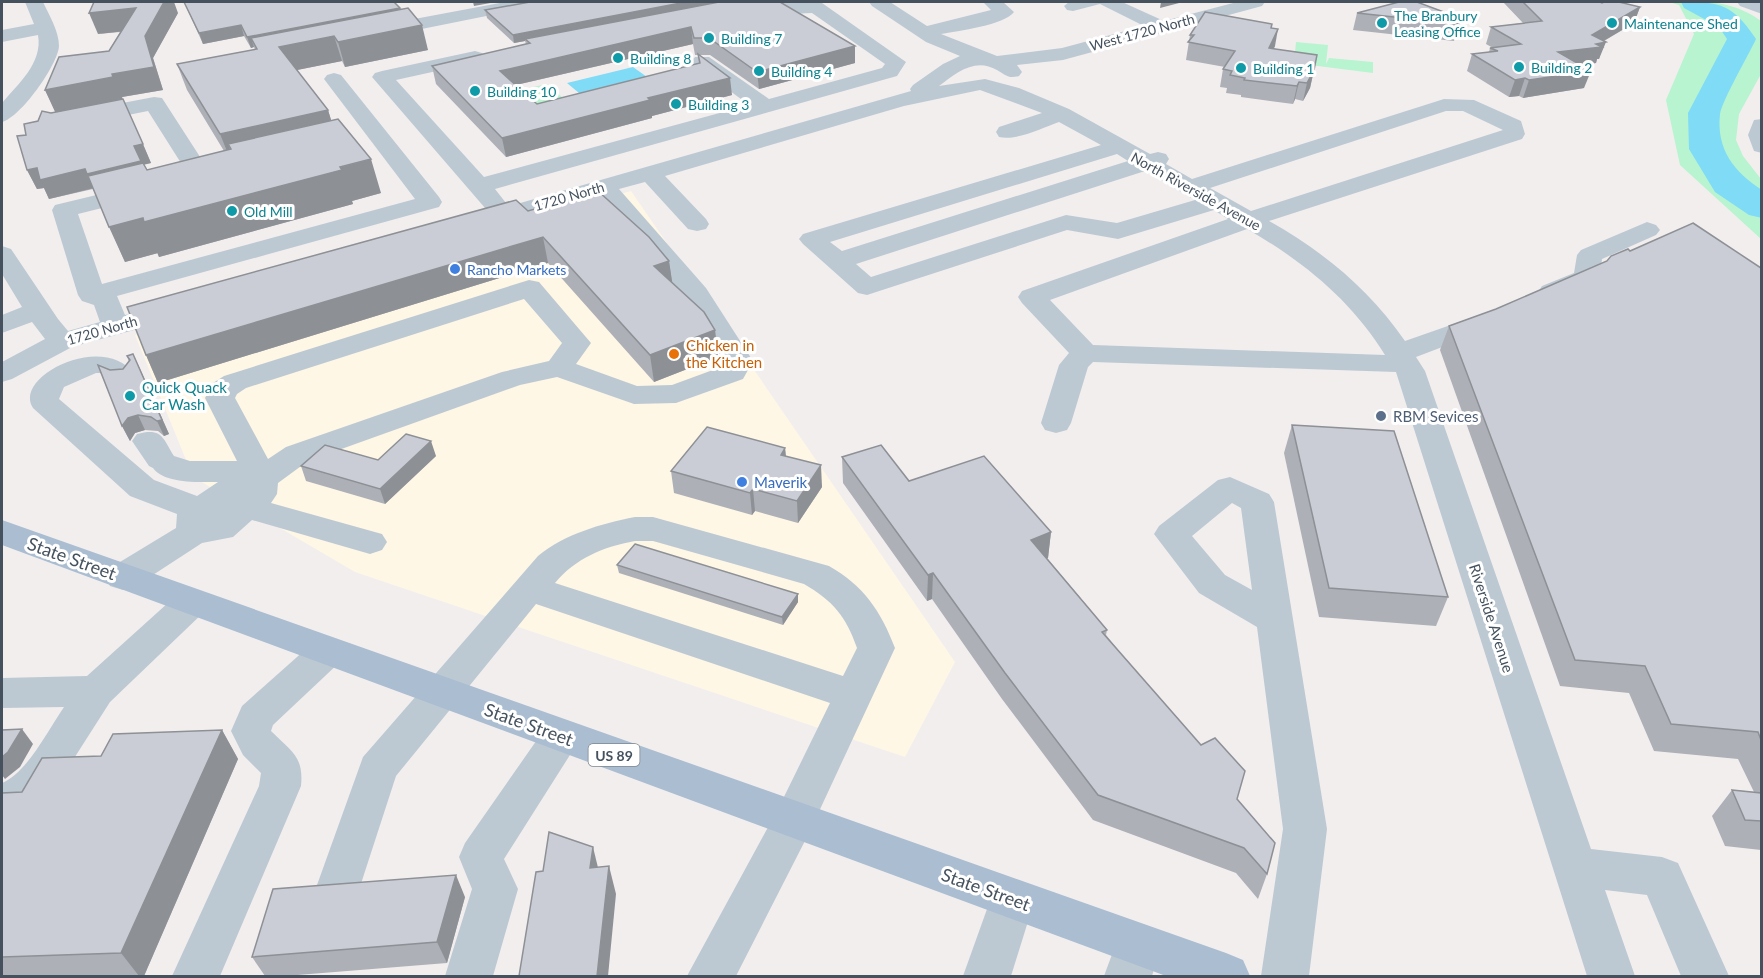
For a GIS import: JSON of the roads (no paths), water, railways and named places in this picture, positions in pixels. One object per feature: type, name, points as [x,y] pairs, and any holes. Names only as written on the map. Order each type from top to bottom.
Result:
[{"type":"main road","name":"State Street","points":[[2,532],[1012,899],[1133,961],[1226,976]]},
{"type":"street","points":[[2,116],[46,58],[49,46],[45,28],[33,2]]},
{"type":"street","points":[[430,2],[476,48],[382,77],[505,215]]},
{"type":"street","points":[[357,36],[531,2]]},
{"type":"street","points":[[773,2],[789,8],[816,7],[845,2]]},
{"type":"street","points":[[878,2],[929,35],[991,61]]},
{"type":"street","points":[[929,35],[1005,12],[992,2]]},
{"type":"street","points":[[1072,6],[1093,2]]},
{"type":"street","points":[[1108,2],[1161,27]]},
{"type":"street","points":[[1183,2],[1211,14]]},
{"type":"street","name":"West 1720 North","points":[[981,85],[1000,83],[1063,54],[1256,2]]},
{"type":"street","points":[[1746,2],[1761,9]]},
{"type":"street","points":[[479,186],[890,72],[896,62],[816,7]]},
{"type":"street","points":[[2,36],[45,28]]},
{"type":"street","points":[[929,35],[951,68]]},
{"type":"street","points":[[1104,43],[1131,57]]},
{"type":"street","name":"West 1720 North","points":[[951,68],[967,61],[1063,54]]},
{"type":"street","points":[[702,61],[766,107]]},
{"type":"street","name":"North Riverside Avenue","points":[[991,61],[1010,68],[1011,76],[1055,111]]},
{"type":"street","name":"North Riverside Avenue","points":[[951,68],[951,76],[955,80],[981,85],[1055,111],[1305,254],[1338,280]]},
{"type":"street","name":"1720 North","points":[[900,100],[927,86],[951,68]]},
{"type":"street","points":[[334,79],[366,138],[446,216]]},
{"type":"street","name":"1720 North","points":[[92,295],[446,216],[505,215],[900,100],[981,85]]},
{"type":"street","points":[[59,122],[154,103],[192,179],[64,210],[92,295],[106,300],[116,327]]},
{"type":"street","points":[[1190,187],[1444,105],[1466,105],[1513,126],[1514,134],[1248,220],[1032,297],[1084,353],[1403,359],[1587,277],[1590,255],[1647,230]]},
{"type":"street","points":[[1007,132],[1055,111]]},
{"type":"street","points":[[1761,125],[1759,135],[1761,146]]},
{"type":"street","points":[[1118,147],[812,239],[867,287],[1066,222],[1118,231],[1215,202]]},
{"type":"street","points":[[838,261],[1177,154]]},
{"type":"street","points":[[650,173],[697,224]]},
{"type":"street","points":[[120,375],[111,367],[101,363],[75,371],[51,383],[44,395],[44,402],[108,456],[125,476],[197,522],[221,529],[255,486],[297,454],[512,378],[559,368],[634,396],[675,394],[733,373],[738,361],[696,294],[604,186]]},
{"type":"street","points":[[2,254],[62,341]]},
{"type":"street","name":"Riverside Avenue","points":[[1338,280],[1369,310],[1392,339],[1410,370],[1611,976]]},
{"type":"street","points":[[255,486],[220,398],[224,389],[235,382],[529,288],[577,343],[559,368]]},
{"type":"street","name":"1720 North","points":[[2,373],[62,341],[195,304]]},
{"type":"street","points":[[2,325],[38,309]]},
{"type":"street","points":[[1056,423],[1074,365],[1084,353]]},
{"type":"street","points":[[163,454],[187,472],[213,473],[255,486],[370,542]]},
{"type":"street","points":[[123,577],[197,522]]},
{"type":"street","points":[[340,885],[378,769],[529,588],[550,565],[568,550],[591,540],[635,529],[653,529],[816,576],[838,587],[857,607],[876,648],[794,820],[711,976]]},
{"type":"street","points":[[529,588],[853,695]]},
{"type":"street","points":[[2,801],[27,790],[42,774],[96,692],[192,602]]},
{"type":"street","points":[[1274,620],[1305,829],[1285,976]]},
{"type":"street","points":[[196,976],[280,786],[282,768],[257,743],[251,731],[256,717],[328,651]]},
{"type":"street","points":[[2,693],[96,692]]},
{"type":"street","points":[[469,976],[495,889],[482,857],[562,736]]},
{"type":"street","points":[[1574,867],[1662,877],[1706,976]]},
{"type":"street","points":[[987,976],[1012,899]]},
{"type":"water","points":[[633,67],[647,77],[585,98],[567,83]]},
{"type":"waterway","points":[[1694,2],[1729,21],[1742,39],[1704,113],[1706,149],[1728,184],[1762,207]]},
{"type":"place","name":"The Branbury Leasing Office","points":[[1382,23]]},
{"type":"place","name":"Maintenance Shed","points":[[1612,23]]},
{"type":"place","name":"Building 7","points":[[709,38]]},
{"type":"place","name":"Building 8","points":[[618,58]]},
{"type":"place","name":"Building 2","points":[[1519,67]]},
{"type":"place","name":"Building 1","points":[[1241,68]]},
{"type":"place","name":"Building 4","points":[[759,71]]},
{"type":"place","name":"Building 10","points":[[475,91]]},
{"type":"place","name":"Building 3","points":[[676,104]]},
{"type":"place","name":"Old Mill","points":[[232,211]]},
{"type":"place","name":"Rancho Markets","points":[[455,269]]},
{"type":"place","name":"Chicken in the Kitchen","points":[[674,354]]},
{"type":"place","name":"Quick Quack Car Wash","points":[[130,396]]},
{"type":"place","name":"RBM Sevices","points":[[1381,416]]},
{"type":"place","name":"Maverik","points":[[742,482]]}]
